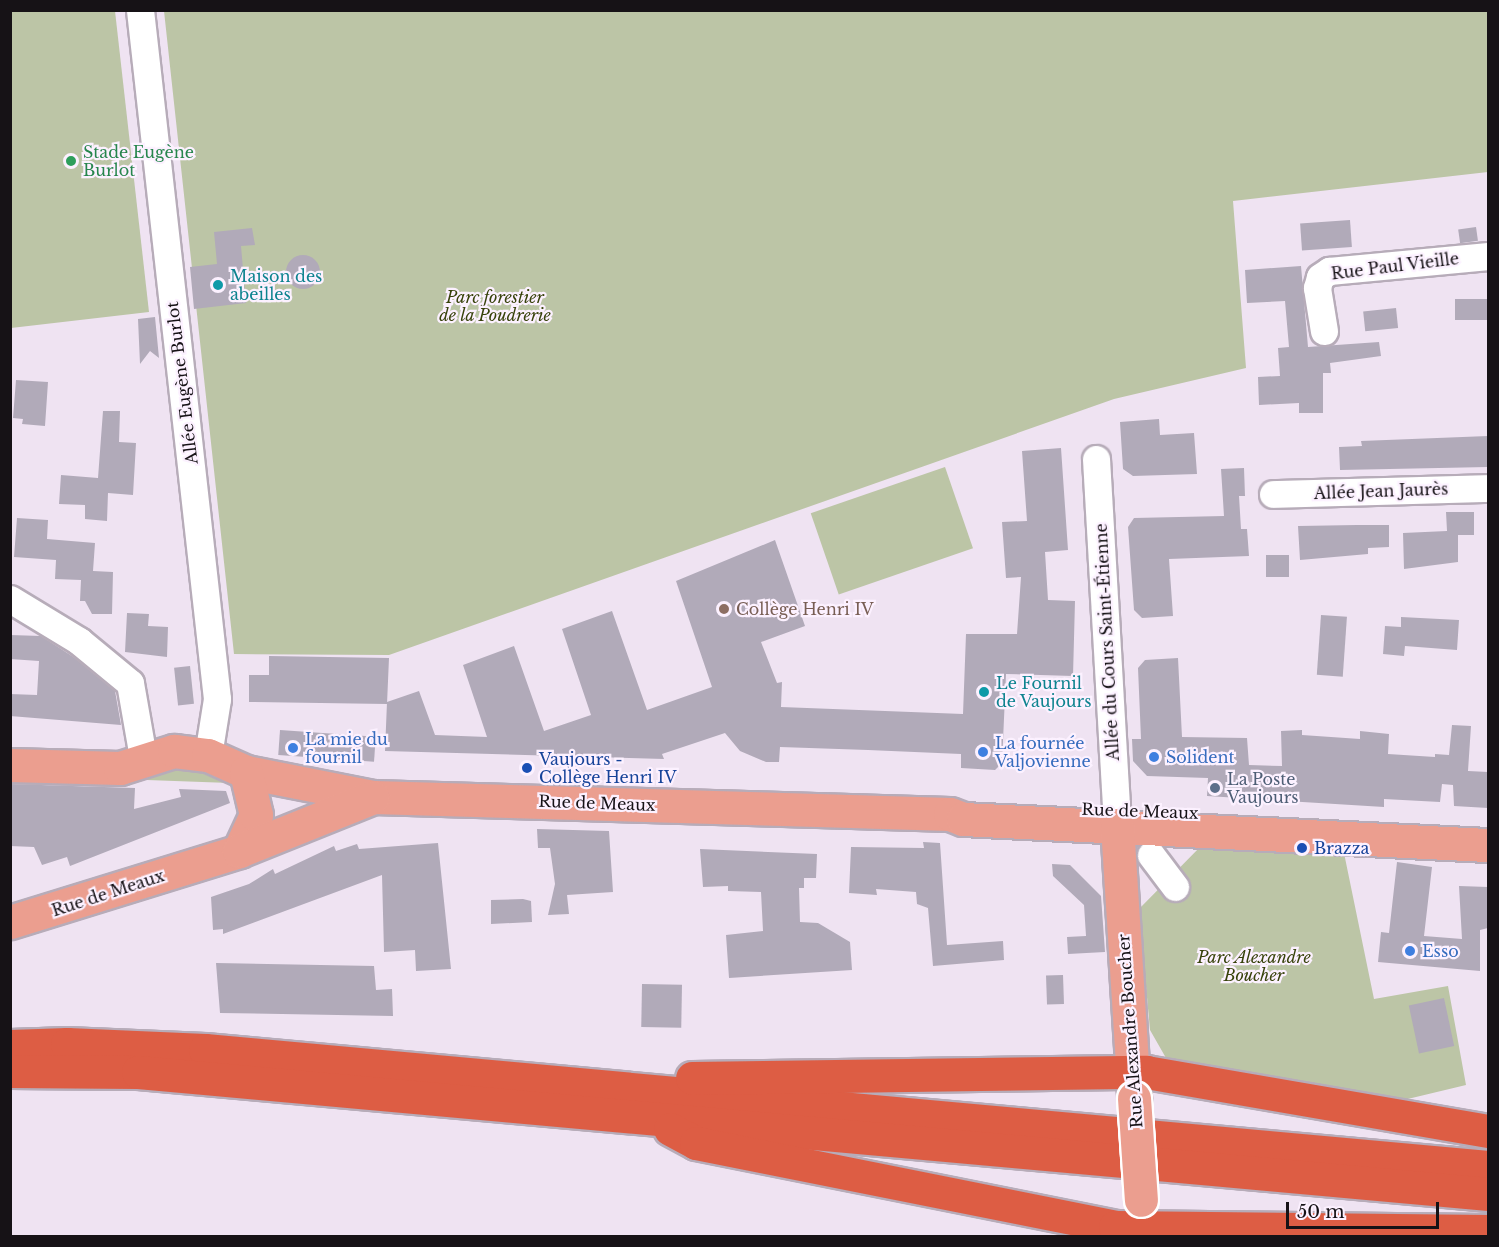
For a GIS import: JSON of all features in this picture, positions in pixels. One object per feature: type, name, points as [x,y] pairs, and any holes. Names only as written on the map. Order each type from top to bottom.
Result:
[{"type":"highway","points":[[10,1046],[67,1044],[206,1050],[584,1088],[1488,1167]]},
{"type":"highway","points":[[10,1071],[138,1072],[645,1116],[1488,1194]]},
{"type":"highway","points":[[584,1088],[647,1078],[1133,1085],[1488,1131]]},
{"type":"highway","points":[[645,1116],[696,1143],[1115,1227],[1144,1222],[1488,1231]]},
{"type":"main road","name":"Rue de Meaux","points":[[10,765],[120,768],[144,764],[174,751],[208,755],[246,772],[373,797],[950,814],[963,819],[1109,814],[1131,818],[1458,835],[1484,834]]},
{"type":"main road","points":[[239,851],[253,828],[256,815],[246,772]]},
{"type":"main road","name":"Rue de Meaux","points":[[10,922],[239,851],[373,797]]},
{"type":"main road","name":"Rue de Meaux","points":[[1109,814],[1169,827],[1484,834]]},
{"type":"main road","name":"Rue Alexandre Boucher","points":[[1109,814],[1122,906],[1144,1222]]},
{"type":"main road","points":[[1122,906],[1140,850],[1169,827]]},
{"type":"street","name":"Allée Eugène Burlot","points":[[140,10],[218,699],[208,755]]},
{"type":"street","name":"Rue Paul Vieille","points":[[1324,331],[1317,288],[1320,277],[1329,271],[1488,256]]},
{"type":"street","name":"Allée du Cours Saint-Étienne","points":[[1096,459],[1109,814]]},
{"type":"street","name":"Allée Jean Jaurès","points":[[1274,494],[1488,488]]},
{"type":"street","points":[[10,599],[79,641],[130,683],[144,764]]},
{"type":"street","points":[[1150,855],[1175,887]]},
{"type":"green space","name":"Stade Eugène Burlot","points":[[10,11],[115,11],[149,312],[11,328]]},
{"type":"green space","name":"Parc forestier de la Poudrerie","points":[[164,11],[1488,11],[1488,172],[1233,201],[1246,368],[1114,399],[389,655],[234,654]]},
{"type":"green space","points":[[945,467],[973,548],[839,595],[811,513]]},
{"type":"green space","points":[[184,757],[230,783],[119,779]]},
{"type":"green space","name":"Parc Alexandre Boucher","points":[[1203,844],[1344,853],[1374,999],[1448,986],[1466,1085],[1391,1103],[1170,1065],[1150,1030],[1139,909]]},
{"type":"building","points":[[1350,220],[1352,247],[1302,250],[1300,223]]},
{"type":"building","points":[[1476,227],[1478,241],[1460,243],[1458,230]]},
{"type":"building","name":"Maison des abeilles","points":[[252,228],[255,245],[241,246],[246,303],[194,309],[190,267],[217,264],[214,232]]},
{"type":"building","points":[[303,255],[315,260],[320,272],[315,284],[303,289],[291,284],[286,272],[291,260]]},
{"type":"building","points":[[1301,266],[1308,347],[1379,342],[1381,356],[1330,363],[1331,373],[1323,373],[1323,413],[1299,413],[1299,403],[1259,405],[1258,377],[1280,376],[1278,348],[1289,347],[1285,301],[1247,303],[1245,270]]},
{"type":"building","points":[[1455,299],[1488,299],[1488,320],[1455,320]]},
{"type":"building","points":[[1396,308],[1398,328],[1365,331],[1363,311]]},
{"type":"building","points":[[155,317],[159,358],[150,351],[140,364],[138,319]]},
{"type":"building","points":[[16,380],[48,382],[45,426],[22,424],[23,419],[13,418]]},
{"type":"building","points":[[103,411],[120,411],[119,442],[136,443],[133,495],[108,493],[107,521],[85,519],[85,505],[59,504],[61,475],[98,478]]},
{"type":"building","points":[[1159,419],[1160,435],[1194,433],[1197,474],[1133,476],[1123,469],[1120,422]]},
{"type":"building","points":[[1488,436],[1488,467],[1340,470],[1339,447],[1362,446],[1361,441]]},
{"type":"building","points":[[1061,448],[1068,550],[1045,552],[1048,600],[1075,601],[1073,676],[1006,674],[1002,763],[995,770],[961,768],[961,754],[868,750],[780,747],[779,762],[766,762],[740,751],[725,733],[662,754],[664,759],[385,751],[387,702],[419,691],[435,735],[487,737],[463,665],[514,646],[544,731],[591,715],[562,629],[612,611],[647,710],[712,687],[676,581],[775,540],[805,626],[761,642],[777,683],[782,682],[781,707],[963,714],[966,634],[1017,634],[1021,577],[1006,578],[1002,522],[1027,521],[1022,451]]},
{"type":"building","points":[[1244,468],[1245,496],[1239,496],[1241,529],[1247,529],[1249,556],[1169,559],[1173,616],[1142,618],[1134,610],[1128,527],[1134,518],[1224,516],[1221,469]]},
{"type":"building","points":[[1446,512],[1474,512],[1474,535],[1458,535],[1458,562],[1404,569],[1403,533],[1447,531]]},
{"type":"building","points":[[17,518],[48,520],[47,539],[95,543],[93,571],[113,572],[112,614],[92,614],[85,601],[80,601],[81,580],[55,579],[56,560],[14,557]]},
{"type":"building","points":[[1389,525],[1389,547],[1368,548],[1368,554],[1300,560],[1298,526]]},
{"type":"building","points":[[1266,555],[1289,555],[1289,577],[1266,577]]},
{"type":"building","points":[[127,613],[149,614],[148,626],[168,627],[167,657],[125,652]]},
{"type":"building","points":[[1321,615],[1347,617],[1343,677],[1317,675]]},
{"type":"building","points":[[1401,617],[1459,620],[1457,650],[1405,646],[1404,656],[1383,654],[1385,626],[1401,627]]},
{"type":"building","points":[[10,635],[41,636],[78,660],[115,691],[121,725],[10,716],[10,694],[37,695],[39,661],[10,659]]},
{"type":"building","points":[[269,656],[389,658],[387,704],[249,702],[249,675],[269,675]]},
{"type":"building","points":[[1178,658],[1182,737],[1247,738],[1249,765],[1282,766],[1281,731],[1302,730],[1302,735],[1360,739],[1360,731],[1389,734],[1388,754],[1435,757],[1435,754],[1449,755],[1452,725],[1471,726],[1468,771],[1488,772],[1488,808],[1454,806],[1453,785],[1442,784],[1440,802],[1384,799],[1384,807],[1207,796],[1208,778],[1147,776],[1133,761],[1132,739],[1141,739],[1138,668],[1145,660]]},
{"type":"building","points":[[190,666],[194,704],[178,705],[174,668]]},
{"type":"building","points":[[280,730],[376,737],[374,762],[278,755]]},
{"type":"building","points":[[10,784],[135,788],[134,809],[181,797],[179,789],[226,791],[230,803],[70,866],[67,857],[42,865],[34,847],[10,846]]},
{"type":"building","points":[[537,829],[609,831],[613,892],[567,895],[569,914],[548,915],[555,884],[550,848],[538,848]]},
{"type":"building","points":[[923,842],[940,843],[947,945],[1003,941],[1004,960],[933,966],[928,908],[917,904],[916,892],[876,889],[877,895],[849,893],[851,847],[924,848]]},
{"type":"building","points":[[438,843],[451,969],[416,971],[415,950],[384,952],[382,875],[223,934],[223,929],[213,930],[211,897],[249,884],[273,869],[275,874],[334,846],[336,851],[357,844],[359,849]]},
{"type":"building","points":[[700,849],[817,854],[816,878],[804,878],[804,888],[799,888],[800,922],[818,923],[850,942],[852,970],[729,978],[726,935],[763,931],[761,892],[728,891],[728,886],[703,887]]},
{"type":"building","points":[[1397,862],[1432,867],[1424,936],[1462,939],[1459,886],[1488,887],[1488,928],[1480,930],[1480,971],[1378,962],[1381,932],[1389,933]]},
{"type":"building","points":[[1052,864],[1070,865],[1101,896],[1105,952],[1068,954],[1067,937],[1086,936],[1084,905],[1053,876]]},
{"type":"building","points":[[491,900],[531,901],[532,922],[491,924]]},
{"type":"building","points":[[216,963],[374,966],[376,990],[392,989],[393,1016],[220,1013]]},
{"type":"building","points":[[1063,975],[1064,1004],[1047,1005],[1046,976]]},
{"type":"building","points":[[642,984],[682,985],[681,1028],[641,1027]]},
{"type":"building","points":[[1444,998],[1454,1046],[1419,1053],[1409,1005]]},
{"type":"place","name":"Stade Eugène Burlot","points":[[71,161]]},
{"type":"place","name":"Maison des abeilles","points":[[218,285]]},
{"type":"place","name":"Collège Henri IV","points":[[724,609]]},
{"type":"place","name":"Le Fournil de Vaujours","points":[[984,692]]},
{"type":"place","name":"La mie du fournil","points":[[293,748]]},
{"type":"place","name":"La fournée Valjovienne","points":[[983,752]]},
{"type":"place","name":"Solident","points":[[1154,757]]},
{"type":"place","name":"Vaujours - Collège Henri IV","points":[[527,768]]},
{"type":"place","name":"La Poste Vaujours","points":[[1215,788]]},
{"type":"place","name":"Brazza","points":[[1302,848]]},
{"type":"place","name":"Esso","points":[[1410,951]]}]
